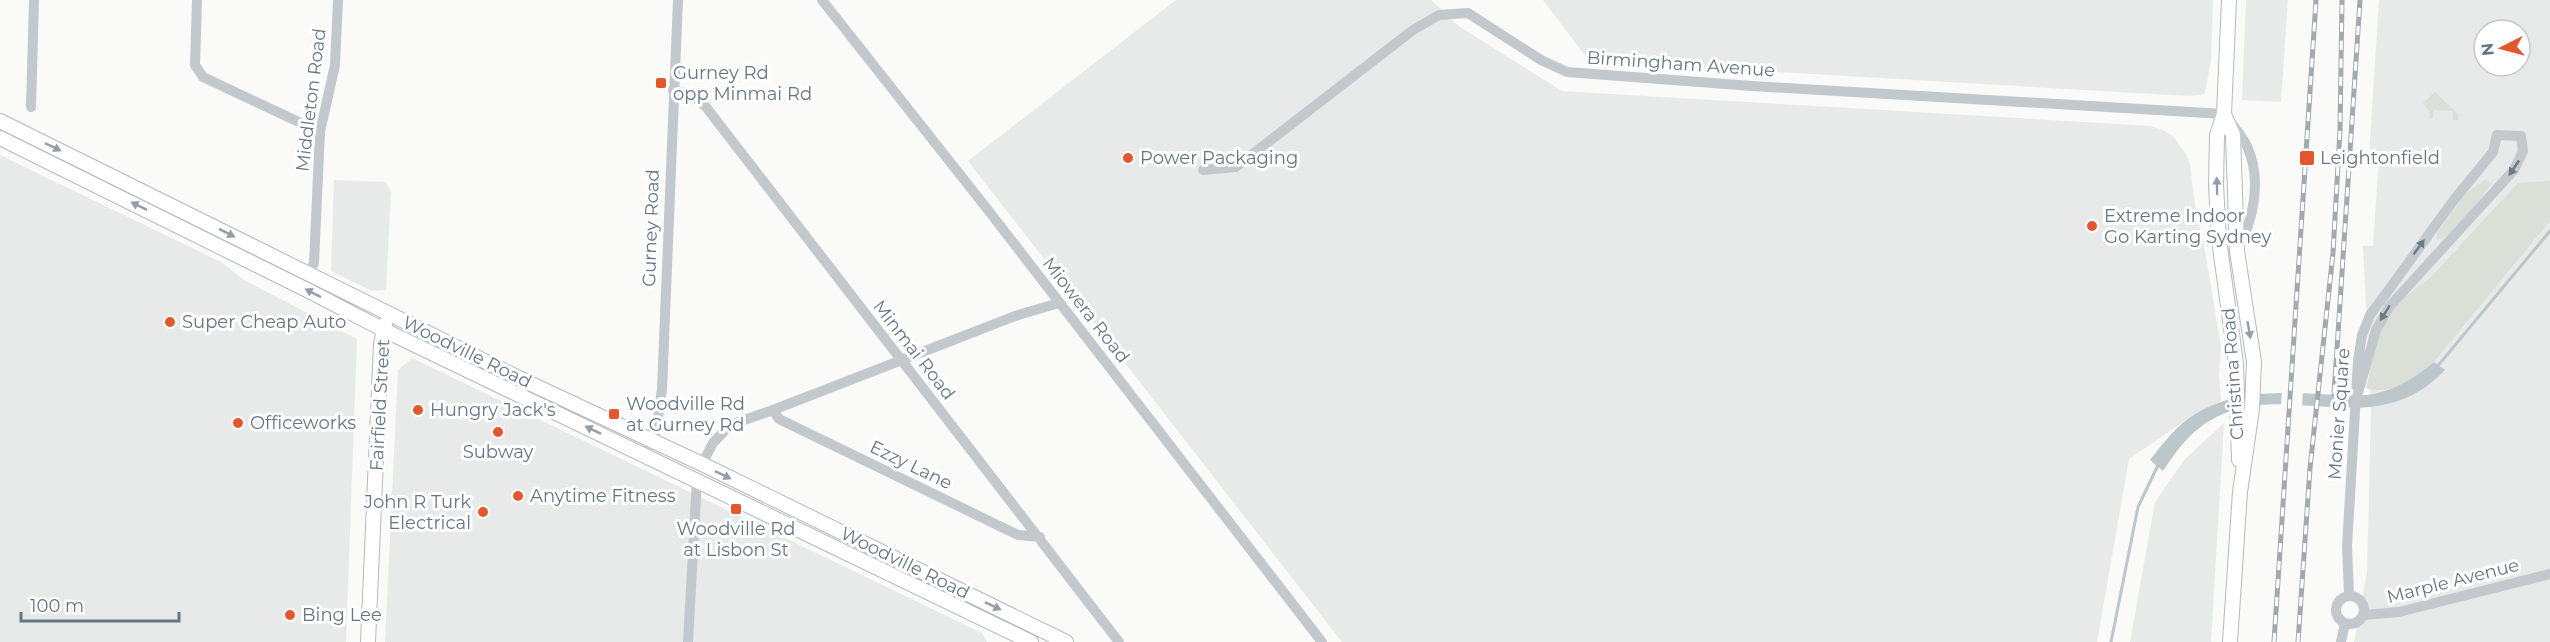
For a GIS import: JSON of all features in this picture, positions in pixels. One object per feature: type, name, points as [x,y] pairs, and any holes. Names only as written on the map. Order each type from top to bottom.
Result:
[{"type":"main road","name":"Christina Road","points":[[2229,0],[2224,114],[2217,135],[2216,185],[2219,240],[2236,363],[2240,492]]},
{"type":"main road","name":"Christina Road","points":[[2224,114],[2233,135],[2237,251],[2254,362],[2252,410],[2240,492],[2230,642]]},
{"type":"main road","name":"Woodville Road","points":[[0,121],[308,275],[1066,642]]},
{"type":"main road","name":"Woodville Road","points":[[0,138],[384,330],[697,479],[1006,636],[1031,642]]},
{"type":"main road","name":"Fairfield Street","points":[[368,642],[381,344],[388,314]]},
{"type":"street","points":[[32,107],[34,0]]},
{"type":"street","points":[[197,0],[195,65],[202,76],[320,132]]},
{"type":"street","name":"Middleton Road","points":[[308,275],[314,263],[320,132],[335,65],[338,0]]},
{"type":"street","name":"Gurney Road","points":[[645,455],[657,427],[662,388],[678,0]]},
{"type":"street","name":"Miowera Road","points":[[822,0],[1322,642]]},
{"type":"street","name":"Birmingham Avenue","points":[[1203,170],[1236,167],[1413,30],[1439,15],[1468,13],[1541,60],[1567,72],[1763,87],[2224,114]]},
{"type":"street","name":"Minmai Road","points":[[673,90],[692,95],[706,107],[1119,642]]},
{"type":"street","points":[[2224,114],[2246,144],[2254,175],[2251,220],[2237,251]]},
{"type":"street","name":"Monier Square","points":[[2349,595],[2347,546],[2360,348],[2370,315],[2453,201],[2493,152],[2497,135],[2521,136],[2523,151],[2514,171],[2403,289],[2384,314],[2372,341],[2358,393]]},
{"type":"street","points":[[702,464],[712,443],[730,425],[1018,315],[1059,303]]},
{"type":"street","name":"Ezzy Lane","points":[[773,410],[779,419],[1018,535],[1040,537]]},
{"type":"street","points":[[688,642],[697,479]]},
{"type":"street","name":"Marple Avenue","points":[[2364,615],[2399,612],[2550,574]]},
{"type":"street","points":[[2349,595],[2362,601],[2364,615],[2358,622],[2346,623],[2339,618],[2336,606],[2341,599],[2349,595]]},
{"type":"street","points":[[2341,642],[2346,623]]},
{"type":"shaded area","points":[[1176,0],[1431,0],[1460,27],[1562,91],[2151,126],[2173,136],[2186,154],[2190,165],[2196,213],[2204,245],[2221,346],[2219,374],[2221,401],[2195,414],[2129,459],[2097,642],[1342,642],[968,161]]},
{"type":"shaded area","points":[[1543,0],[2213,0],[2211,60],[2205,93],[2187,96],[1589,61]]},
{"type":"shaded area","points":[[2246,0],[2288,0],[2281,102],[2242,100]]},
{"type":"shaded area","points":[[2379,0],[2550,0],[2550,642],[2354,642],[2367,572],[2371,410],[2363,246],[2373,246],[2379,157],[2369,156]]},
{"type":"shaded area","points":[[2435,92],[2459,115],[2458,120],[2453,120],[2453,111],[2434,110],[2433,118],[2430,118],[2429,111],[2423,103]]},
{"type":"shaded area","points":[[0,155],[221,262],[244,280],[357,339],[346,642],[0,642]]},
{"type":"shaded area","points":[[2486,179],[2491,184],[2474,207],[2460,224],[2437,240],[2437,234],[2464,195]]},
{"type":"shaded area","points":[[334,180],[386,182],[391,192],[386,290],[372,291],[331,271]]},
{"type":"shaded area","points":[[2550,181],[2550,221],[2434,362],[2419,374],[2394,388],[2375,390],[2366,388],[2378,335],[2388,314],[2402,299],[2430,278],[2518,183]]},
{"type":"shaded area","points":[[412,358],[982,633],[987,642],[385,642],[398,370]]},
{"type":"shaded area","points":[[2434,362],[2445,370],[2416,393],[2386,404],[2354,408],[2259,405],[2228,412],[2193,433],[2163,471],[2150,460],[2182,424],[2209,406],[2240,397],[2271,393],[2353,396],[2374,394],[2406,382]]},
{"type":"shaded area","points":[[2224,423],[2211,642],[2130,642],[2155,502],[2184,460]]},
{"type":"pier","points":[[2282,390],[2303,392],[2302,406],[2281,405]]},
{"type":"waterway","points":[[2436,368],[2550,231]]},
{"type":"waterway","points":[[2111,642],[2138,507],[2159,463]]},
{"type":"railway","points":[[2274,642],[2316,0]]},
{"type":"railway","points":[[2298,642],[2310,468],[2333,253],[2340,130],[2342,0]]},
{"type":"railway","points":[[2334,394],[2360,0]]},
{"type":"place","name":"Gurney Rd opp Minmai Rd","points":[[661,83]]},
{"type":"place","name":"Power Packaging","points":[[1128,158]]},
{"type":"place","name":"Leightonfield","points":[[2307,158]]},
{"type":"place","name":"Extreme Indoor Go Karting Sydney","points":[[2092,226]]},
{"type":"place","name":"Super Cheap Auto","points":[[170,322]]},
{"type":"place","name":"Hungry Jack's","points":[[418,410]]},
{"type":"place","name":"Woodville Rd at Gurney Rd","points":[[614,414]]},
{"type":"place","name":"Officeworks","points":[[238,423]]},
{"type":"place","name":"Subway","points":[[498,432]]},
{"type":"place","name":"Anytime Fitness","points":[[518,496]]},
{"type":"place","name":"Woodville Rd at Lisbon St","points":[[736,509]]},
{"type":"place","name":"John R Turk Electrical","points":[[483,512]]},
{"type":"place","name":"Bing Lee","points":[[290,615]]}]
